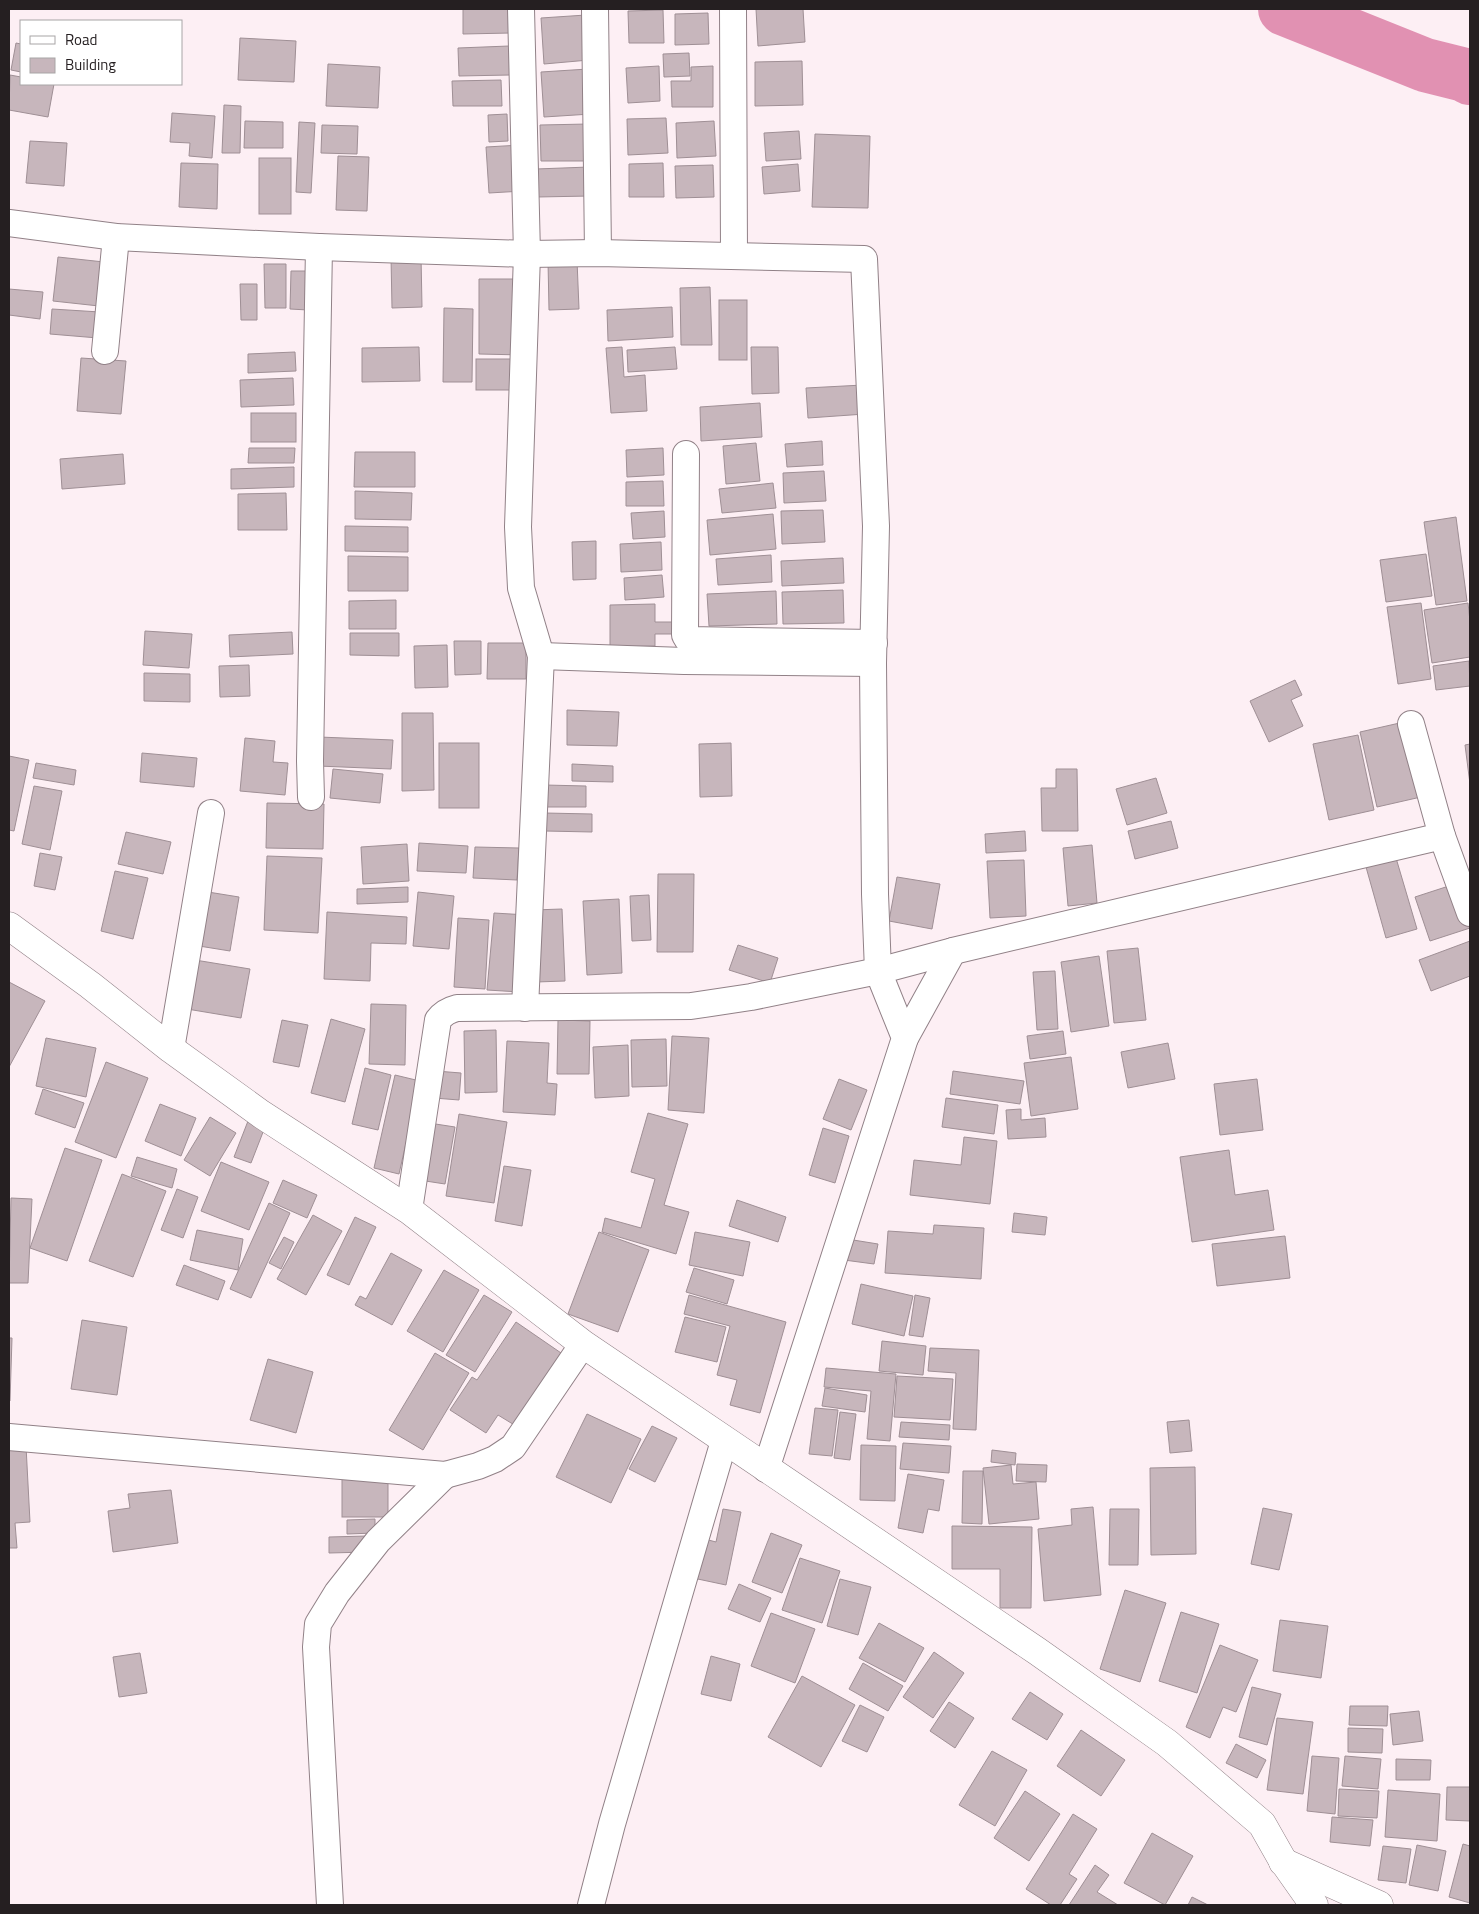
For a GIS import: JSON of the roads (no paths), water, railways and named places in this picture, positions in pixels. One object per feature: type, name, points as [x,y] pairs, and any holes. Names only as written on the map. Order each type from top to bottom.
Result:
[{"type":"street","points":[[521,9],[527,254],[518,526],[521,588],[541,656],[525,1008]]},
{"type":"street","points":[[595,9],[598,252]]},
{"type":"street","points":[[733,9],[734,255]]},
{"type":"street","points":[[9,223],[116,237],[319,247],[527,254],[598,252],[864,260],[876,526],[874,653],[875,894],[878,971],[905,1038]]},
{"type":"street","points":[[105,351],[116,237]]},
{"type":"street","points":[[311,797],[310,752],[319,247]]},
{"type":"street","points":[[686,454],[685,635],[688,640],[874,653]]},
{"type":"street","points":[[541,656],[684,661],[874,653]]},
{"type":"street","points":[[1411,724],[1442,836],[1470,913]]},
{"type":"street","points":[[171,1049],[211,812]]},
{"type":"street","points":[[409,1210],[438,1020],[443,1014],[457,1008],[691,1006],[751,997],[878,971],[953,951],[1442,836]]},
{"type":"street","points":[[9,926],[90,985],[171,1049],[261,1114],[409,1210],[583,1344],[1037,1651],[1167,1743],[1262,1824],[1283,1862],[1314,1905]]},
{"type":"street","points":[[766,1469],[905,1038],[953,951]]},
{"type":"street","points":[[9,1437],[446,1475],[487,1462],[513,1447],[583,1344]]},
{"type":"street","points":[[590,1905],[724,1441]]},
{"type":"street","points":[[330,1905],[316,1647],[318,1624],[337,1593],[378,1542],[446,1475]]},
{"type":"street","points":[[1283,1862],[1379,1905]]},
{"type":"waterway","points":[[1285,9],[1425,65],[1470,78]]}]
